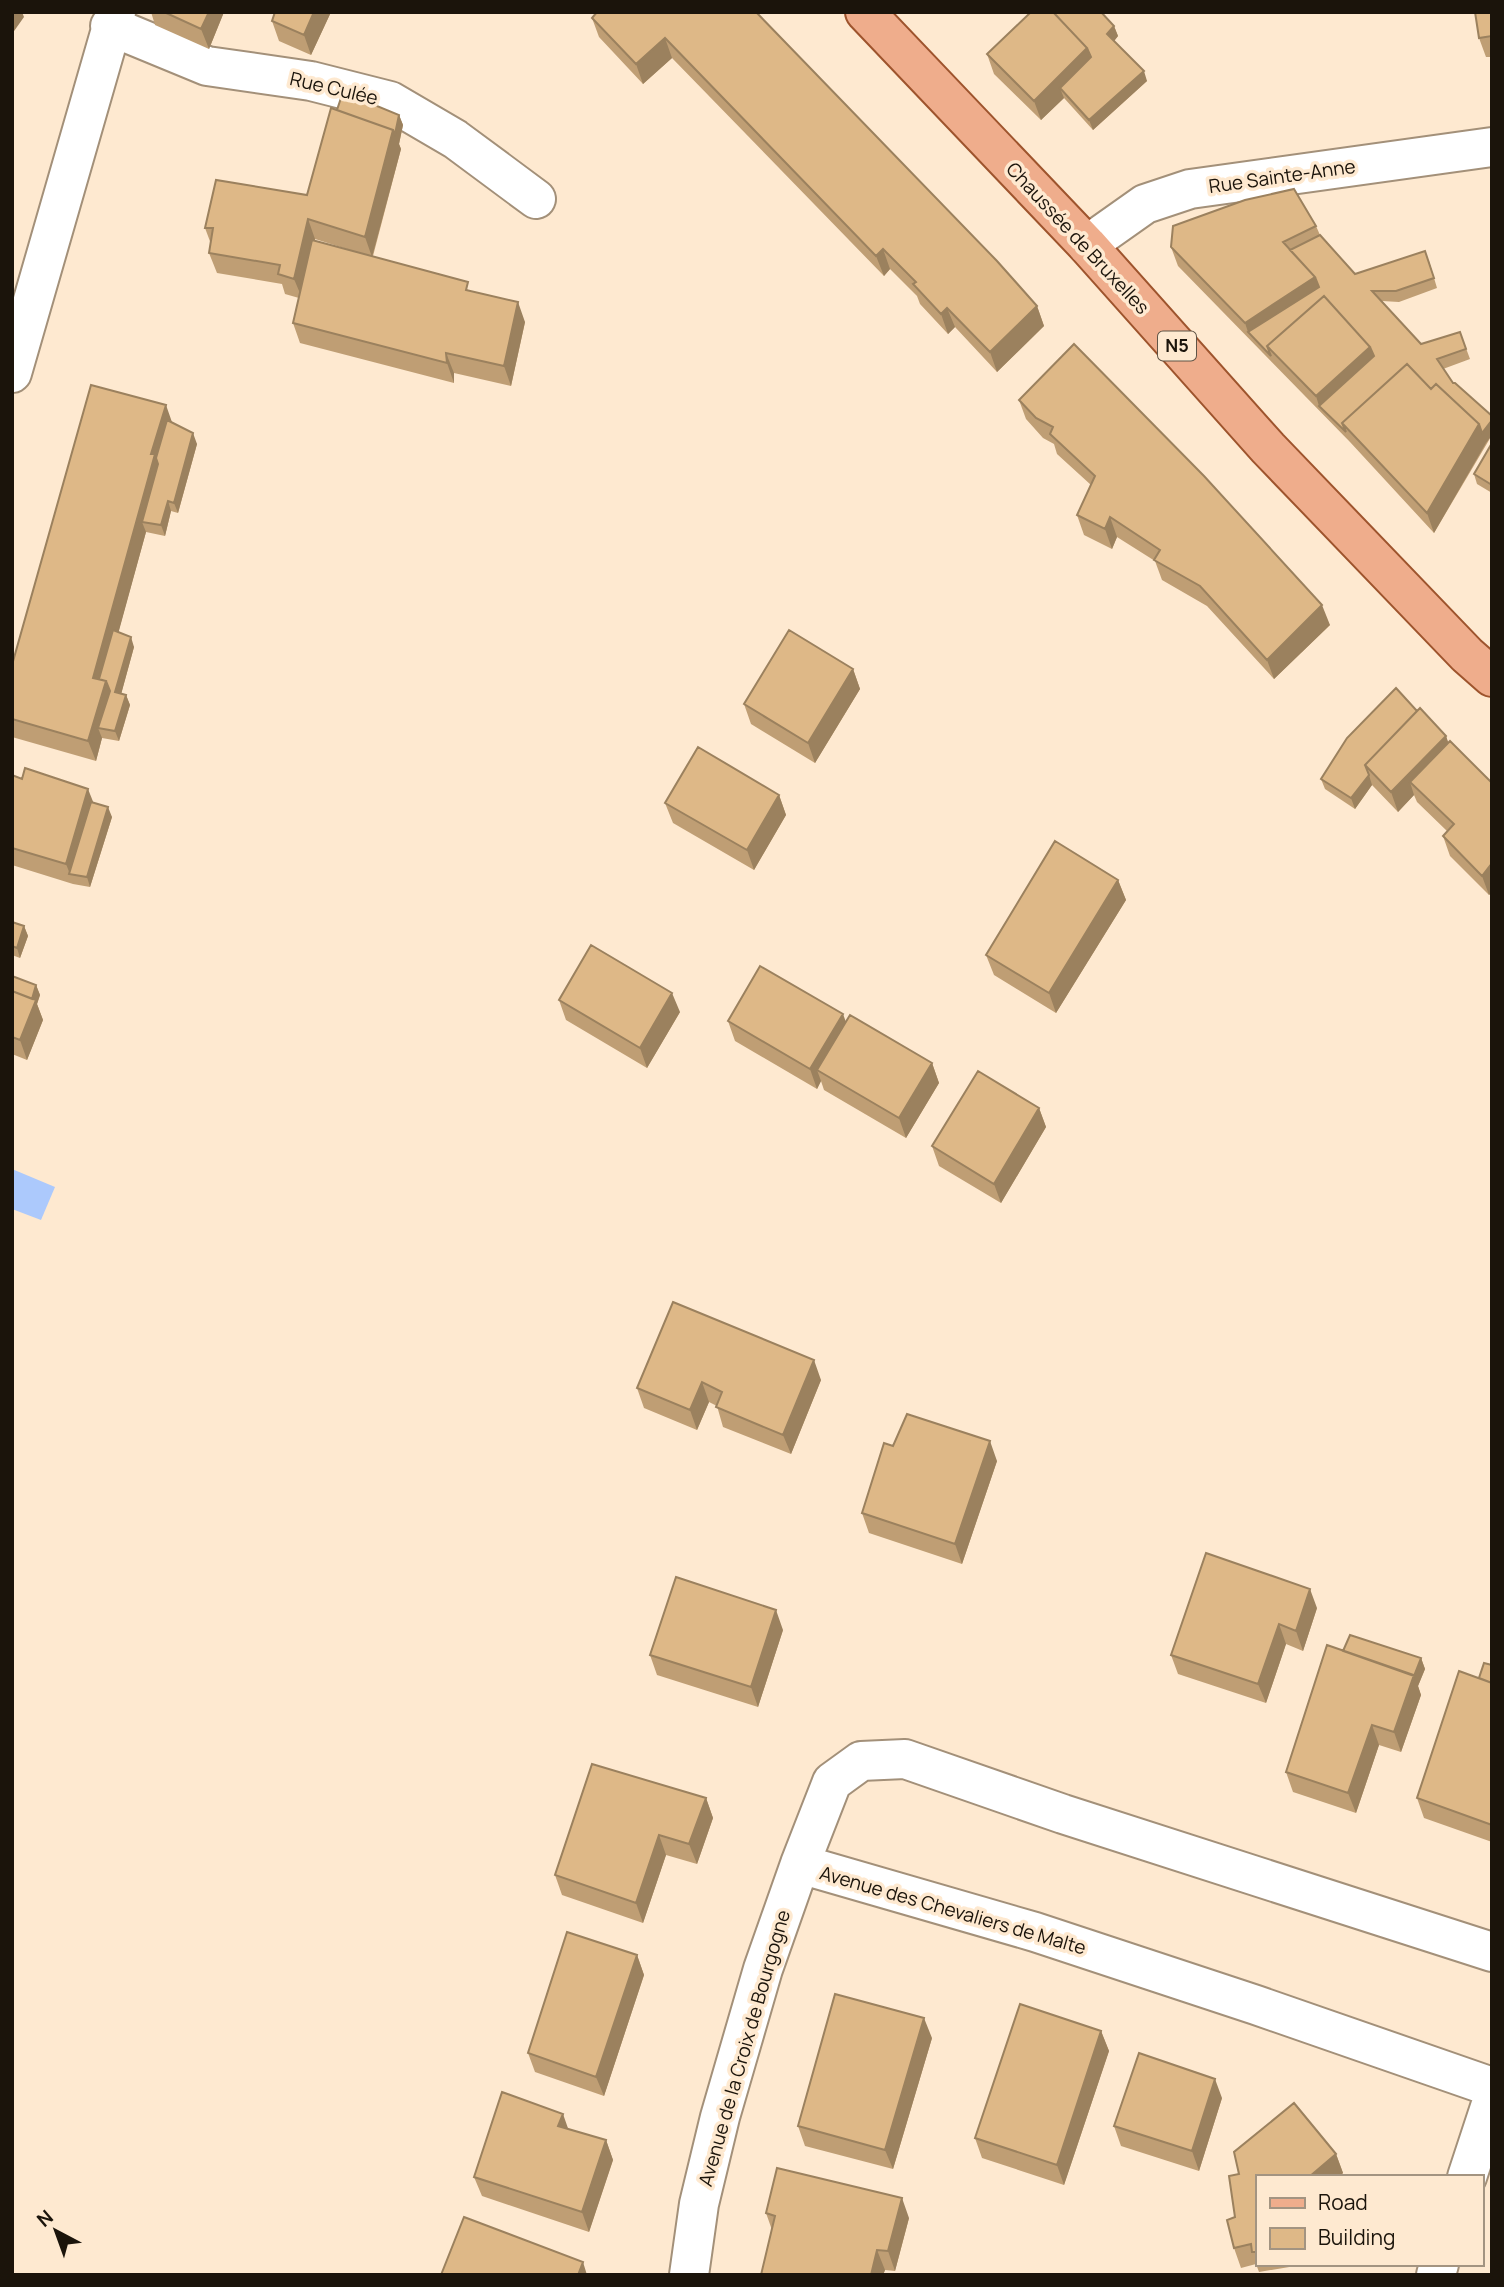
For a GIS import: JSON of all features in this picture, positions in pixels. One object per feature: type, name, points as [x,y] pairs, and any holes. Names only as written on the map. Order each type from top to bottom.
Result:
[{"type":"main road","name":"Chaussée de Bruxelles","points":[[864,12],[1087,245],[1268,448],[1467,655],[1492,677]]},
{"type":"street","name":"Rue Culée","points":[[12,373],[105,56],[113,19],[207,66],[311,81],[390,101],[455,139],[536,199]]},
{"type":"street","name":"Rue Sainte-Anne","points":[[1087,245],[1145,204],[1190,189],[1492,147]]},
{"type":"street","name":"Avenue des Chevaliers de Malte","points":[[1492,1952],[1063,1814],[905,1759],[861,1761],[832,1782],[800,1864],[1035,1932],[1256,2005],[1492,2088]]},
{"type":"street","name":"Avenue de la Croix de Bourgogne","points":[[688,2275],[699,2204],[720,2118],[763,1969],[800,1864]]},
{"type":"street","points":[[1468,2175],[1492,2101]]},
{"type":"water","points":[[12,1169],[55,1187],[41,1220],[12,1209]]},
{"type":"building","points":[[164,12],[209,12],[201,29]]},
{"type":"building","points":[[275,12],[314,12],[304,35],[272,21]]},
{"type":"building","points":[[597,12],[756,12],[997,261],[1037,306],[990,352],[947,308],[941,314],[913,284],[916,282],[883,249],[876,256],[665,38],[636,64],[592,18]]},
{"type":"building","points":[[1031,12],[1053,12],[1087,48],[1034,101],[987,54]]},
{"type":"building","points":[[1053,12],[1101,12],[1114,26],[1107,34],[1144,71],[1089,120],[1060,88],[1091,57],[1087,48]]},
{"type":"building","points":[[1475,12],[1492,12],[1492,36],[1479,38]]},
{"type":"building","points":[[343,92],[399,115],[395,134],[393,130],[337,110]]},
{"type":"building","points":[[331,108],[393,130],[365,237],[308,219],[294,279],[278,274],[280,265],[209,253],[213,228],[205,228],[216,180],[307,195]]},
{"type":"building","points":[[1294,189],[1316,226],[1283,242],[1315,277],[1245,323],[1171,247],[1173,226],[1245,200]]},
{"type":"building","points":[[1320,235],[1355,274],[1425,251],[1434,278],[1396,291],[1372,291],[1421,344],[1460,332],[1466,349],[1437,359],[1453,383],[1492,416],[1482,433],[1479,424],[1436,384],[1431,389],[1407,364],[1342,423],[1346,432],[1319,406],[1374,356],[1370,347],[1324,296],[1267,346],[1271,356],[1248,332],[1319,287],[1315,277],[1290,250]]},
{"type":"building","points":[[312,240],[468,282],[466,290],[518,302],[504,366],[446,353],[447,363],[293,323]]},
{"type":"building","points":[[1324,296],[1370,347],[1316,396],[1267,346]]},
{"type":"building","points":[[1074,344],[1204,476],[1322,605],[1267,660],[1200,586],[1154,560],[1160,550],[1110,517],[1105,529],[1077,515],[1095,476],[1050,434],[1053,427],[1036,418],[1019,400]]},
{"type":"building","points":[[1407,364],[1431,389],[1436,384],[1479,424],[1427,513],[1342,423]]},
{"type":"building","points":[[91,385],[166,405],[93,678],[106,681],[88,741],[12,719],[12,665]]},
{"type":"building","points":[[167,420],[193,433],[174,503],[168,501],[161,525],[142,522]]},
{"type":"building","points":[[1492,443],[1492,485],[1474,474]]},
{"type":"building","points":[[113,630],[131,637],[115,692],[126,695],[115,731],[98,728],[110,691],[106,681],[99,679]]},
{"type":"building","points":[[789,630],[853,669],[808,743],[744,704]]},
{"type":"building","points":[[1396,688],[1417,711],[1365,765],[1369,775],[1351,798],[1321,779],[1347,738]]},
{"type":"building","points":[[1420,708],[1446,736],[1391,792],[1365,765]]},
{"type":"building","points":[[1450,741],[1492,783],[1492,863],[1482,876],[1443,836],[1454,824],[1410,782]]},
{"type":"building","points":[[698,747],[779,795],[747,850],[665,803]]},
{"type":"building","points":[[25,768],[88,789],[66,864],[12,848],[12,775],[22,779]]},
{"type":"building","points":[[91,802],[108,807],[87,877],[69,874]]},
{"type":"building","points":[[1055,841],[1118,880],[1049,993],[986,955]]},
{"type":"building","points":[[12,922],[24,926],[17,948],[12,946]]},
{"type":"building","points":[[591,945],[672,993],[640,1048],[559,1000]]},
{"type":"building","points":[[760,966],[843,1014],[810,1069],[728,1021]]},
{"type":"building","points":[[12,976],[36,985],[32,999],[12,991]]},
{"type":"building","points":[[12,991],[36,1000],[20,1040],[12,1037]]},
{"type":"building","points":[[850,1015],[932,1063],[899,1118],[817,1070]]},
{"type":"building","points":[[978,1071],[1039,1108],[994,1184],[932,1146]]},
{"type":"building","points":[[673,1302],[814,1360],[783,1435],[716,1407],[722,1392],[702,1382],[690,1410],[637,1388]]},
{"type":"building","points":[[907,1414],[990,1441],[955,1544],[862,1513],[884,1443],[893,1446]]},
{"type":"building","points":[[1206,1553],[1310,1589],[1296,1631],[1279,1624],[1258,1684],[1171,1655]]},
{"type":"building","points":[[676,1577],[776,1610],[751,1687],[650,1655]]},
{"type":"building","points":[[1350,1635],[1421,1658],[1414,1676],[1343,1651]]},
{"type":"building","points":[[1327,1645],[1414,1675],[1394,1732],[1372,1725],[1348,1793],[1286,1772]]},
{"type":"building","points":[[1484,1663],[1492,1665],[1492,1683],[1479,1678]]},
{"type":"building","points":[[1459,1671],[1492,1683],[1492,1825],[1417,1798]]},
{"type":"building","points":[[592,1764],[706,1798],[689,1844],[659,1835],[636,1903],[555,1875]]},
{"type":"building","points":[[567,1932],[637,1955],[596,2077],[528,2053]]},
{"type":"building","points":[[835,1994],[924,2018],[885,2150],[798,2126]]},
{"type":"building","points":[[1020,2004],[1101,2031],[1057,2165],[975,2138]]},
{"type":"building","points":[[1139,2053],[1215,2079],[1192,2151],[1114,2126]]},
{"type":"building","points":[[502,2092],[563,2114],[558,2126],[606,2140],[582,2212],[474,2177]]},
{"type":"building","points":[[1294,2103],[1336,2154],[1311,2175],[1256,2175],[1256,2252],[1252,2252],[1251,2244],[1234,2248],[1227,2220],[1235,2217],[1229,2176],[1239,2174],[1234,2152]]},
{"type":"building","points":[[777,2168],[902,2198],[888,2251],[877,2250],[871,2275],[761,2275],[775,2216],[766,2213]]},
{"type":"building","points":[[464,2217],[583,2262],[578,2275],[441,2275]]}]
